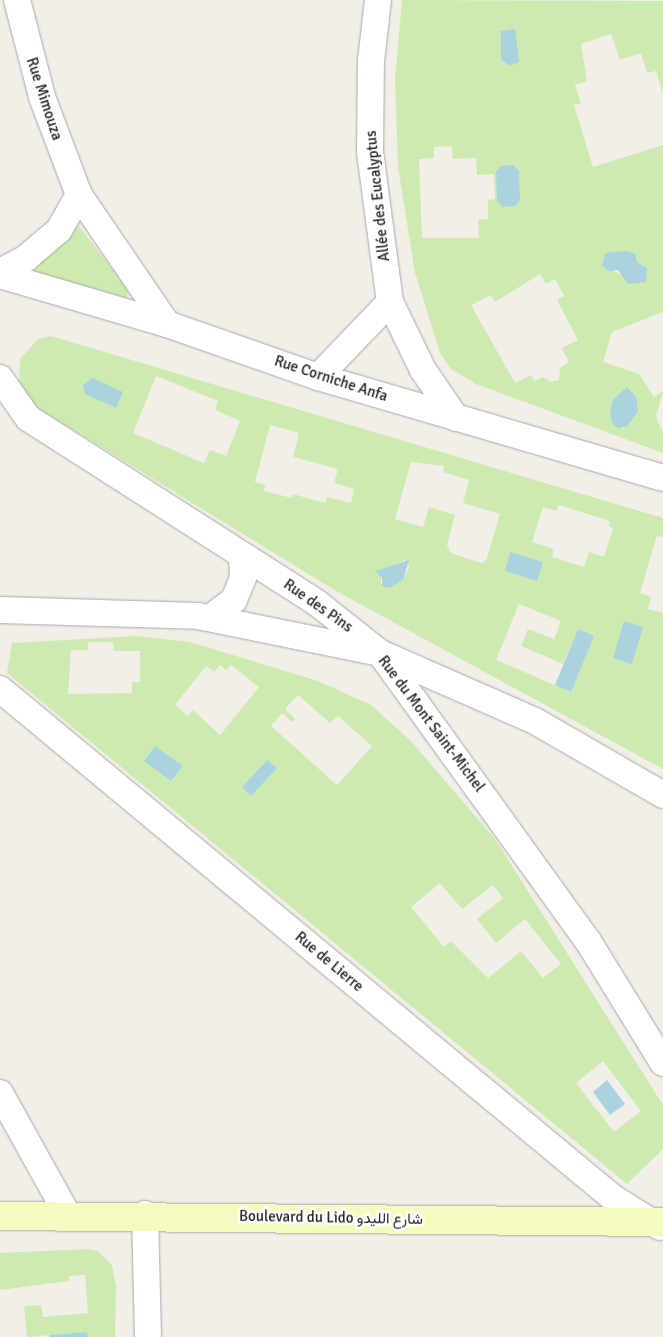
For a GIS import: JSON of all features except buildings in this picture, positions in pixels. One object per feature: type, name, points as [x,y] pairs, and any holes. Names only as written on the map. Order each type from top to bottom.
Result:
[{"type":"main road","name":"Boulevard du Lido شارع الليدو","points":[[0,1216],[146,1214],[660,1224]]},
{"type":"street","name":"Rue Mimouza","points":[[17,0],[42,97],[79,195],[167,324]]},
{"type":"street","name":"Allée des Eucalyptus","points":[[378,0],[371,61],[370,152],[390,302],[424,370],[456,418]]},
{"type":"street","points":[[0,273],[26,258],[59,230],[79,195]]},
{"type":"street","name":"Rue Corniche Anfa","points":[[0,273],[167,324],[318,377],[663,478]]},
{"type":"street","points":[[318,377],[390,302]]},
{"type":"street","name":"Rue des Pins","points":[[0,378],[28,418],[317,603],[380,653],[535,721],[663,795]]},
{"type":"street","points":[[210,618],[234,600],[243,578],[242,556]]},
{"type":"street","name":"Rue du Mont Saint-Michel","points":[[0,610],[140,611],[210,618],[380,653],[588,941],[663,1063]]},
{"type":"street","name":"Rue de Lierre","points":[[0,689],[613,1198],[660,1224]]},
{"type":"street","points":[[0,1093],[67,1214]]},
{"type":"street","points":[[146,1214],[148,1337]]},
{"type":"green space","points":[[402,0],[663,1],[663,95],[656,71],[647,73],[641,53],[620,60],[611,34],[581,44],[587,81],[575,85],[581,103],[574,105],[593,167],[663,145],[663,312],[612,332],[603,362],[639,374],[654,397],[663,391],[656,416],[663,433],[663,453],[476,384],[451,369],[440,353],[415,273],[398,167],[395,79]],"holes":[[[452,146],[453,159],[476,158],[477,175],[494,174],[495,199],[488,200],[488,219],[478,220],[479,238],[422,238],[419,159],[434,158],[434,147]],[[617,254],[643,265],[636,281],[602,266]],[[540,274],[546,284],[555,279],[564,296],[557,300],[578,340],[562,348],[569,362],[560,368],[559,380],[550,382],[543,377],[534,381],[531,375],[515,383],[471,305],[491,295],[495,302]],[[617,399],[632,422],[623,428],[611,412]]]},
{"type":"green space","points":[[78,225],[128,289],[127,298],[32,272]]},
{"type":"green space","points":[[51,336],[663,518],[663,537],[657,535],[640,593],[651,597],[648,609],[663,613],[663,769],[336,591],[31,404],[19,384],[20,359],[38,339]],"holes":[[[156,376],[218,401],[215,410],[240,421],[226,456],[210,450],[204,463],[133,433]],[[270,425],[299,433],[293,457],[338,469],[334,483],[354,489],[351,503],[327,497],[325,503],[293,494],[292,498],[264,491],[266,485],[255,482]],[[411,462],[444,466],[443,472],[469,480],[463,503],[500,514],[486,561],[481,563],[451,553],[447,545],[455,515],[429,507],[423,527],[395,519]],[[559,505],[610,521],[609,526],[613,528],[604,557],[589,552],[584,567],[552,557],[554,549],[532,542],[543,507],[556,511]],[[405,560],[409,567],[403,580],[381,584],[381,571]],[[519,604],[561,621],[554,639],[528,629],[521,646],[563,664],[578,629],[571,692],[496,660]]]},
{"type":"green space","points":[[137,636],[190,642],[318,681],[371,705],[411,741],[495,839],[663,1105],[663,1149],[627,1184],[7,673],[12,643]],"holes":[[[88,642],[113,642],[114,651],[140,651],[140,682],[132,682],[132,693],[68,694],[71,650],[88,650]],[[220,665],[226,670],[231,665],[259,687],[220,735],[193,710],[188,716],[175,705],[206,666],[214,672]],[[298,695],[330,723],[338,716],[372,746],[337,785],[271,726],[282,713],[292,722],[295,719],[285,709]],[[267,760],[252,795],[242,787]],[[440,883],[462,909],[493,885],[503,898],[477,919],[496,943],[525,919],[561,964],[543,978],[521,951],[488,978],[451,941],[444,947],[411,907]],[[603,1061],[641,1111],[614,1132],[576,1083]]]},
{"type":"green space","points":[[88,1249],[98,1251],[112,1265],[116,1286],[115,1337],[88,1337],[87,1332],[27,1337],[24,1306],[41,1305],[43,1317],[88,1313],[85,1275],[69,1276],[69,1281],[0,1290],[0,1253]]},
{"type":"water","points":[[515,29],[519,62],[510,66],[501,60],[501,31]]},
{"type":"water","points":[[513,165],[519,171],[520,200],[515,206],[503,207],[497,201],[496,172],[501,166]]},
{"type":"water","points":[[625,251],[635,253],[637,262],[647,268],[646,282],[628,284],[618,270],[609,271],[602,266],[605,253]]},
{"type":"water","points":[[92,378],[123,392],[116,408],[85,394],[83,385]]},
{"type":"water","points":[[627,387],[636,397],[638,411],[628,426],[618,428],[612,424],[610,412],[613,400]]},
{"type":"water","points":[[510,552],[543,562],[537,581],[505,571]]},
{"type":"water","points":[[409,560],[403,580],[390,588],[382,586],[382,578],[375,571]]},
{"type":"water","points":[[624,621],[643,627],[632,664],[613,658]]},
{"type":"water","points":[[578,629],[594,636],[571,692],[555,685]]},
{"type":"water","points":[[155,746],[183,766],[171,781],[144,761]]},
{"type":"water","points":[[267,760],[277,768],[251,796],[242,787]]},
{"type":"water","points":[[607,1080],[625,1104],[610,1115],[593,1092]]},
{"type":"water","points":[[87,1332],[88,1337],[49,1337],[49,1335]]}]
